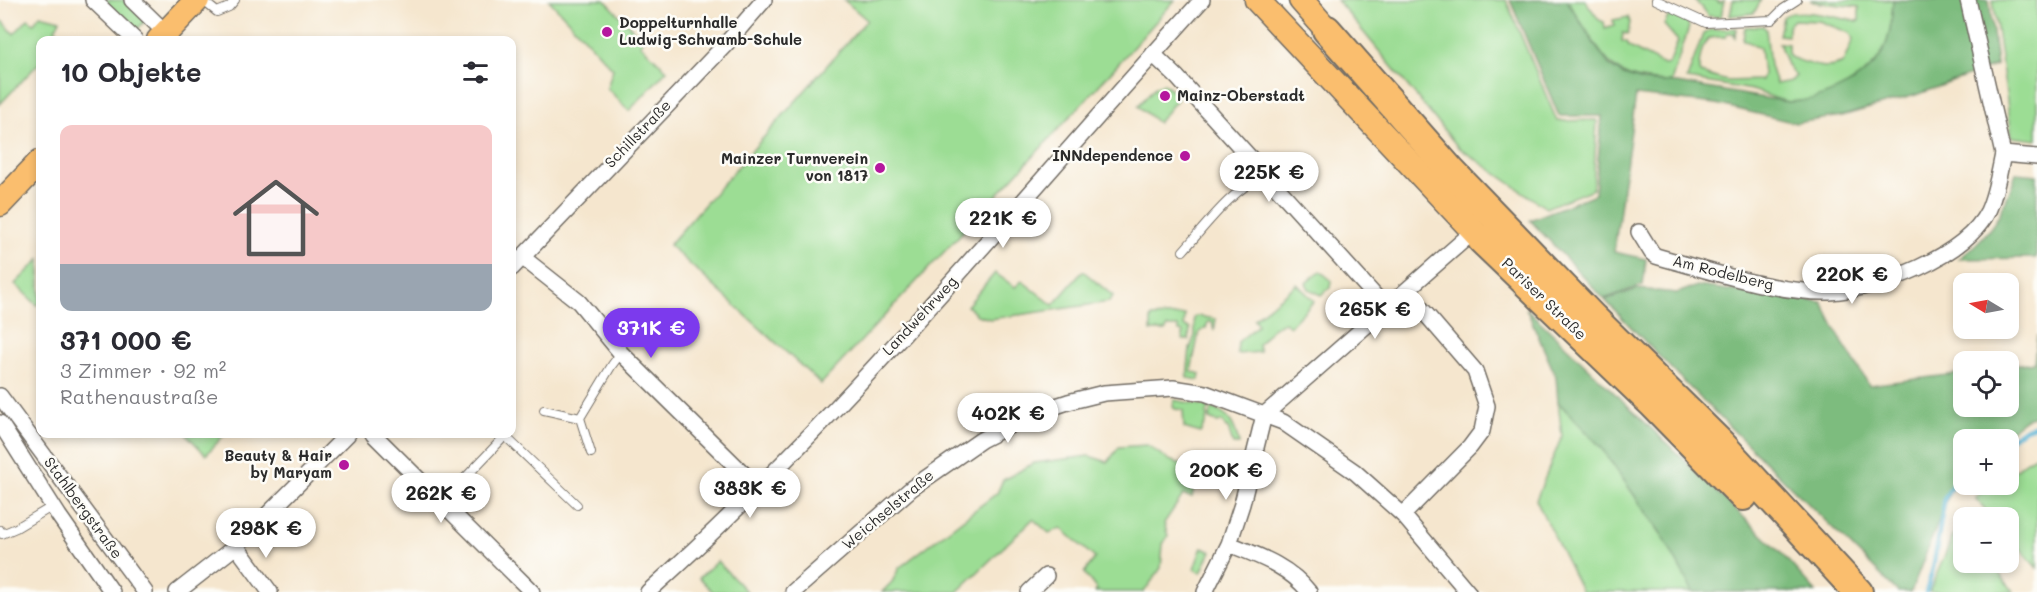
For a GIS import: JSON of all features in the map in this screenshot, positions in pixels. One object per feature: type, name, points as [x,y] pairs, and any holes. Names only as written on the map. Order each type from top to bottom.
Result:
[{"type":"highway","name":"Pariser Straße","points":[[1327,30],[1480,202],[1722,445],[1833,581]]},
{"type":"highway","name":"Pariser Straße","points":[[1477,236],[1654,405],[1833,581],[1858,592]]},
{"type":"main road","points":[[164,36],[197,0]]},
{"type":"main road","name":"Pariser Straße","points":[[1257,0],[1477,236]]},
{"type":"main road","name":"Pariser Straße","points":[[1301,0],[1327,30]]},
{"type":"main road","points":[[0,204],[36,166]]},
{"type":"street","points":[[93,0],[131,36]]},
{"type":"street","points":[[132,0],[162,36]]},
{"type":"street","name":"Schillstraße","points":[[517,263],[642,129],[725,45],[764,0]]},
{"type":"street","name":"Landwehrweg","points":[[648,592],[700,546],[826,419],[946,288],[1202,0]]},
{"type":"street","name":"Am Rodelberg","points":[[1639,232],[1656,256],[1765,284],[1830,292],[1884,282],[1927,264],[1968,236],[1987,212],[1997,183],[2003,154],[1968,0]]},
{"type":"street","points":[[1153,54],[1177,77],[1386,308]]},
{"type":"street","points":[[2003,154],[2037,157]]},
{"type":"street","points":[[1205,592],[1229,544],[1253,465],[1264,415],[1406,291],[1477,236]]},
{"type":"street","points":[[517,263],[579,302],[621,353],[758,488]]},
{"type":"street","points":[[1402,515],[1470,447],[1482,431],[1487,406],[1475,371],[1406,291]]},
{"type":"street","name":"Weichselstraße","points":[[793,592],[883,513],[952,459],[981,440],[1032,414],[1068,402],[1104,393],[1173,388],[1204,393],[1283,422],[1355,471],[1402,515],[1468,592]]},
{"type":"street","name":"Stahlbergstraße","points":[[0,396],[145,592]]},
{"type":"street","name":"Stahlbergstraße","points":[[0,423],[112,592]]},
{"type":"street","points":[[177,592],[236,546],[344,438]]},
{"type":"street","points":[[377,438],[532,592]]},
{"type":"street","points":[[1229,544],[1270,560],[1298,579],[1309,592]]},
{"type":"street","points":[[236,546],[270,592]]},
{"type":"street","points":[[1029,592],[1046,576]]},
{"type":"lane","points":[[202,0],[217,12],[229,7],[235,0]]},
{"type":"lane","points":[[1656,0],[1687,12],[1699,21],[1717,23],[1772,20],[1782,9],[1797,0]]},
{"type":"lane","points":[[1184,251],[1221,209],[1248,183],[1264,174]]},
{"type":"lane","points":[[591,453],[580,418],[621,353]]},
{"type":"lane","points":[[544,411],[580,418]]},
{"type":"lane","points":[[442,502],[501,438]]},
{"type":"lane","points":[[507,438],[577,505]]},
{"type":"lane","points":[[0,530],[2,534],[16,528],[53,506]]},
{"type":"green space","points":[[99,0],[126,0],[146,20],[133,34]]},
{"type":"green space","points":[[549,0],[605,0],[643,40],[640,44],[667,70],[629,111],[607,88],[613,69]]},
{"type":"green space","name":"Mainzer Turnverein von 1817","points":[[844,0],[1175,0],[1094,91],[821,384],[669,245],[867,20]]},
{"type":"green space","points":[[1337,0],[1506,0],[1557,121],[1597,120],[1593,189],[1546,208],[1458,147]]},
{"type":"green space","points":[[1510,0],[1567,0],[1610,66],[1624,75],[1643,81],[1677,83],[1788,102],[1812,99],[1836,91],[1867,71],[1881,56],[1887,41],[1893,0],[1989,0],[1997,65],[1919,94],[1842,116],[1796,123],[1716,104],[1636,95],[1614,252],[1646,259],[1643,285],[1604,299],[1530,220],[1595,194],[1602,116],[1559,116]]},
{"type":"green space","points":[[1567,0],[1585,0],[1599,20],[1604,22],[1605,28],[1614,25],[1613,20],[1628,17],[1630,22],[1628,34],[1623,33],[1622,41],[1664,65],[1669,64],[1678,41],[1664,25],[1671,12],[1685,18],[1689,27],[1671,82],[1640,79],[1628,75],[1610,63]]},
{"type":"green space","points":[[1695,0],[1715,0],[1720,3],[1724,0],[1721,17],[1708,16]]},
{"type":"green space","points":[[1733,0],[1761,0],[1754,13],[1730,16]]},
{"type":"green space","points":[[1810,0],[1893,0],[1891,24],[1885,48],[1877,62],[1860,77],[1825,95],[1791,102],[1752,90],[1687,79],[1703,34],[1710,30],[1736,28],[1735,37],[1733,33],[1727,33],[1726,37],[1713,37],[1707,40],[1703,46],[1700,61],[1700,73],[1727,81],[1761,80],[1763,74],[1760,47],[1743,40],[1745,27],[1763,26],[1766,29],[1770,66],[1776,84],[1791,81],[1796,76],[1787,65],[1779,43],[1788,44],[1790,57],[1809,64],[1830,67],[1843,63],[1853,39],[1850,33],[1819,21],[1794,20],[1788,26],[1788,36],[1779,35],[1783,17],[1798,12],[1859,21],[1859,7]]},
{"type":"green space","points":[[1993,0],[2037,0],[2037,140],[2012,137]]},
{"type":"green space","points":[[40,15],[60,20],[55,29],[64,36],[36,36],[36,66],[0,104],[0,19],[14,34],[28,19],[34,23]]},
{"type":"green space","points":[[1163,84],[1179,97],[1158,123],[1138,106],[1156,86]]},
{"type":"green space","points":[[2016,173],[2037,175],[2036,258],[1959,259],[1980,240],[1995,221]]},
{"type":"green space","points":[[36,263],[36,304],[15,284]]},
{"type":"green space","points":[[1083,271],[1113,296],[1109,302],[990,319],[977,315],[967,306],[995,273],[1015,287],[1022,281],[1053,305]]},
{"type":"green space","points":[[1320,271],[1331,280],[1330,288],[1321,295],[1309,289],[1306,283]]},
{"type":"green space","points":[[1297,284],[1314,301],[1290,326],[1285,322],[1270,331],[1258,345],[1260,352],[1237,354],[1238,342],[1258,325],[1254,319]]},
{"type":"green space","points":[[1697,286],[1822,302],[1841,340],[1869,385],[1953,374],[1953,417],[2019,417],[2019,364],[2034,362],[2037,335],[2037,416],[2026,419],[2012,429],[1953,429],[1953,484],[1911,592],[1898,592],[1684,382],[1605,300],[1637,289],[1677,293]]},
{"type":"green space","points":[[1526,308],[1780,552],[1816,592],[1693,592],[1662,535],[1600,446],[1558,402],[1556,377]]},
{"type":"green space","points":[[1185,315],[1184,326],[1190,328],[1189,340],[1183,340],[1183,332],[1179,331],[1178,327],[1167,327],[1166,331],[1151,331],[1151,317]]},
{"type":"green space","points":[[1197,316],[1216,319],[1214,331],[1212,322],[1208,322],[1198,337],[1191,371],[1200,374],[1199,380],[1187,378],[1190,349],[1195,335],[1194,318]]},
{"type":"green space","points":[[1174,400],[1208,406],[1206,422],[1200,433],[1184,428],[1183,410],[1173,407]]},
{"type":"green space","points":[[1558,402],[1600,446],[1662,535],[1693,592],[1582,592],[1536,500],[1562,436]]},
{"type":"green space","points":[[1212,408],[1231,422],[1239,444],[1233,444],[1228,428],[1222,421],[1209,419]]},
{"type":"green space","points":[[190,438],[221,438],[206,455]]},
{"type":"green space","points":[[1147,445],[1169,460],[1198,470],[1192,497],[1183,495],[1164,523],[1168,536],[1163,544],[1161,568],[1144,592],[1095,592],[1097,590],[1084,573],[1095,558],[1061,528],[1049,533],[1033,519],[957,592],[882,592],[892,582],[899,568],[997,493],[1003,480],[1034,463],[1089,456],[1108,462],[1119,447]]},
{"type":"green space","points":[[2037,454],[2037,568],[2019,547],[2019,507],[1983,507],[1976,499],[1979,495],[2019,495],[2019,467]]},
{"type":"green space","points":[[1953,536],[1953,573],[1999,573],[2014,592],[1929,592]]},
{"type":"green space","points":[[1202,547],[1211,551],[1201,573],[1194,569]]},
{"type":"green space","points":[[717,561],[747,592],[713,592],[699,578]]},
{"type":"waterway","points":[[2019,433],[2037,425]]},
{"type":"waterway","points":[[1926,592],[1933,568],[1945,498],[1953,484]]},
{"type":"place","name":"Doppelturnhalle Ludwig-Schwamb-Schule","points":[[607,32]]},
{"type":"place","name":"Mainz-Oberstadt","points":[[1165,96]]},
{"type":"place","name":"INNdependence","points":[[1185,156]]},
{"type":"place","name":"Mainzer Turnverein von 1817","points":[[880,168]]},
{"type":"place","name":"Beauty & Hair by Maryam","points":[[344,465]]}]
